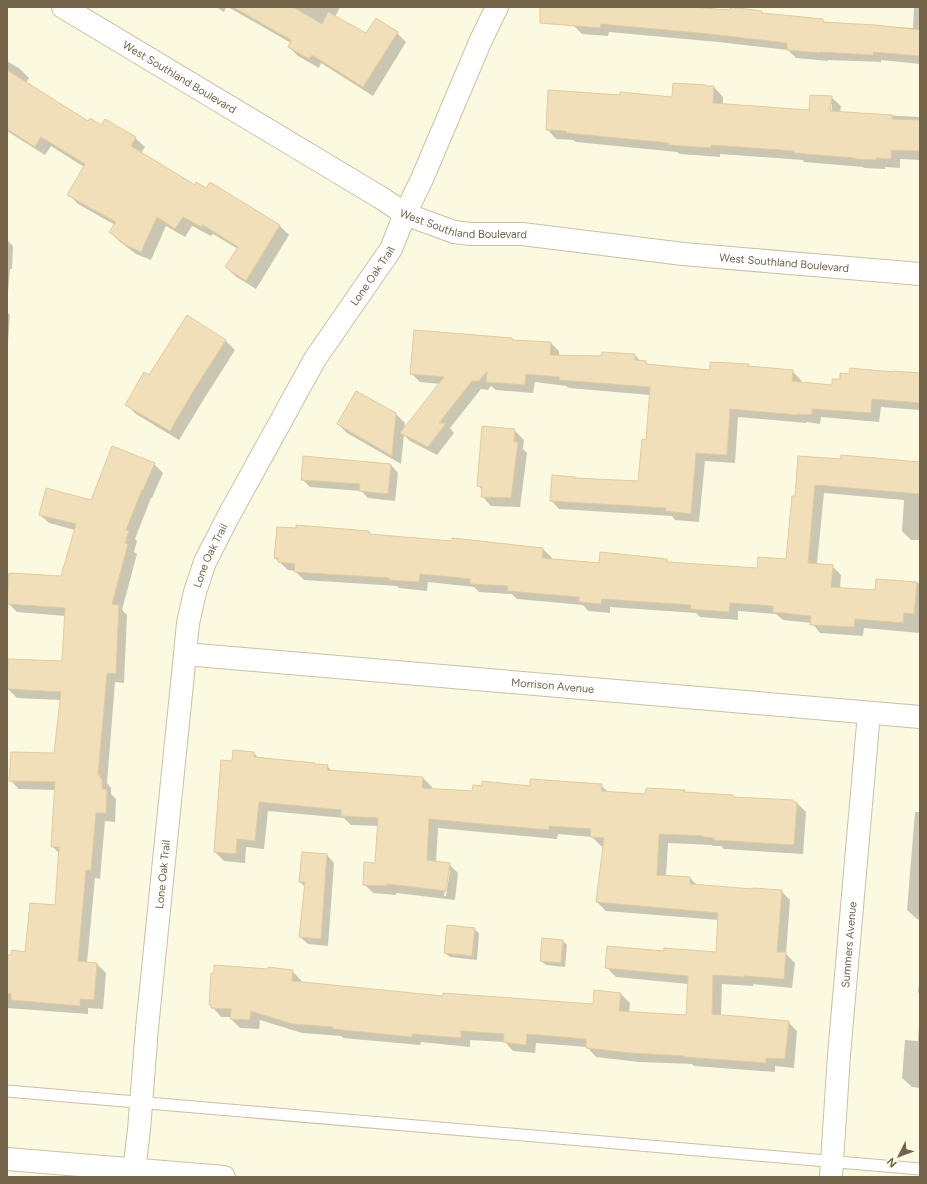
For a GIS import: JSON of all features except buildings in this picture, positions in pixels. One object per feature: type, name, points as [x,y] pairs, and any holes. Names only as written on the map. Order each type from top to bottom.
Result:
[{"type":"street","name":"Lone Oak Trail","points":[[134,1170],[188,623],[195,592],[205,562],[315,359],[391,249],[496,7]]},
{"type":"street","name":"West Southland Boulevard","points":[[75,10],[405,214],[454,232],[471,234],[522,234],[683,254],[920,274]]},
{"type":"street","name":"Morrison Avenue","points":[[185,654],[920,717]]},
{"type":"street","name":"Summers Avenue","points":[[832,1170],[840,1048],[869,713]]},
{"type":"street","points":[[7,1159],[224,1177]]},
{"type":"lane","points":[[7,1090],[140,1101],[832,1170],[920,1169]]}]
